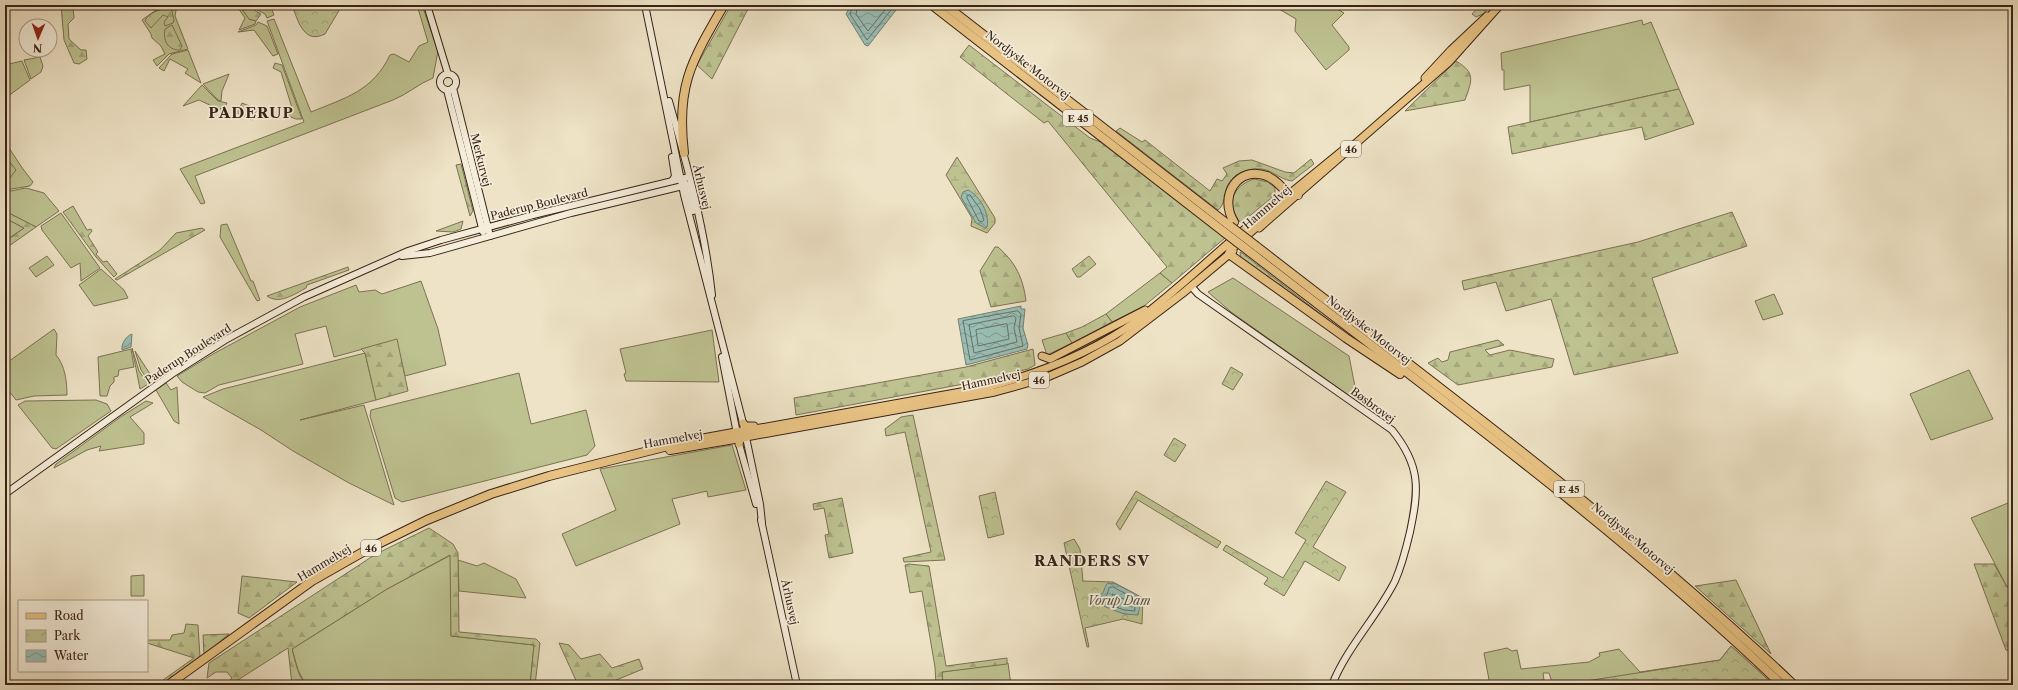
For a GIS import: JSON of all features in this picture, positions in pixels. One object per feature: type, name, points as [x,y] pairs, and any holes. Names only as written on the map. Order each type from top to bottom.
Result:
[{"type":"highway","points":[[684,153],[681,114],[686,82],[698,50],[724,5]]},
{"type":"highway","name":"Nordjyske Motorvej","points":[[932,5],[1229,226]]},
{"type":"highway","name":"Nordjyske Motorvej","points":[[945,5],[1229,226],[1486,434],[1597,521],[1658,572],[1782,685]]},
{"type":"highway","points":[[1255,248],[1229,226],[1230,214],[1227,200],[1235,183],[1250,175],[1266,176],[1275,181],[1288,194],[1298,195]]},
{"type":"highway","points":[[1256,219],[1279,194],[1279,188],[1275,181]]},
{"type":"highway","points":[[1288,194],[1257,226],[1231,249],[1229,254],[1346,338],[1486,434]]},
{"type":"highway","name":"Nordjyske Motorvej","points":[[1255,248],[1333,306],[1629,537],[1707,605],[1794,685]]},
{"type":"highway","name":"Hammelvej","points":[[600,463],[672,450],[741,435]]},
{"type":"highway","name":"Hammelvej","points":[[168,685],[312,581],[398,533],[491,494],[542,478],[678,443],[741,435]]},
{"type":"main road","name":"Hammelvej","points":[[741,435],[995,392],[1036,381],[1082,362],[1112,346],[1229,254],[1428,81],[1457,54],[1500,5]]},
{"type":"main road","name":"Hammelvej","points":[[1415,92],[1455,46],[1484,19],[1494,12]]},
{"type":"main road","points":[[1457,54],[1457,49],[1476,30],[1484,19]]},
{"type":"main road","points":[[1428,81],[1453,52],[1455,46]]},
{"type":"main road","name":"Hammelvej","points":[[741,435],[810,419],[983,388],[1021,377],[1060,363],[1129,326],[1182,284],[1256,219],[1321,167],[1376,126]]},
{"type":"main road","points":[[1182,284],[1192,284],[1229,243]]},
{"type":"main road","points":[[1042,356],[1050,359],[1160,302]]},
{"type":"street","points":[[427,5],[446,75],[440,84],[442,88],[450,89],[456,84],[455,79],[446,75]]},
{"type":"street","name":"Århusvej","points":[[645,5],[669,120],[709,262],[715,315]]},
{"type":"street","name":"Århusvej","points":[[659,67],[684,153],[687,182],[684,195],[715,315],[741,435],[756,485],[762,523]]},
{"type":"street","name":"Merkurvej","points":[[450,89],[487,237]]},
{"type":"street","points":[[669,120],[675,176],[672,181]]},
{"type":"street","name":"Paderup Boulevard","points":[[5,494],[163,381],[227,339],[304,297],[396,257],[441,240],[672,181],[687,182]]},
{"type":"street","name":"Paderup Boulevard","points":[[396,257],[430,253],[687,182]]},
{"type":"street","points":[[598,206],[675,191],[684,195]]},
{"type":"street","name":"Bøsbrovej","points":[[1192,284],[1198,294],[1211,301],[1392,430],[1406,450],[1416,475],[1417,502],[1404,560],[1394,582],[1354,645],[1332,685]]},
{"type":"street","name":"Århusvej","points":[[722,348],[724,368],[762,523],[797,685]]},
{"type":"green space","points":[[61,5],[73,5],[74,18],[68,24],[69,39],[81,50],[86,50],[87,59],[79,64],[74,63],[64,40]]},
{"type":"green space","points":[[169,5],[177,5],[175,16],[188,49],[169,54],[157,66],[153,60],[165,54],[161,46],[152,38],[142,20],[156,10]]},
{"type":"green space","points":[[236,5],[239,5],[249,19],[256,21],[255,24],[239,30],[245,18]]},
{"type":"green space","points":[[239,5],[246,5],[261,14],[256,21],[249,19]]},
{"type":"green space","points":[[248,5],[270,5],[274,15],[267,18],[265,14]]},
{"type":"green space","points":[[298,5],[334,5],[340,9],[325,34],[312,36],[304,31],[300,26],[293,8]]},
{"type":"green space","points":[[417,5],[422,5],[438,51],[433,78],[393,100],[195,176],[205,203],[201,204],[180,169],[304,122],[267,21],[274,19],[311,112],[357,92],[375,77],[390,55],[394,54],[409,62],[419,46],[428,42]]},
{"type":"green space","points":[[731,5],[750,5],[712,79],[697,65]]},
{"type":"green space","points":[[1272,5],[1330,5],[1344,13],[1332,25],[1349,47],[1349,50],[1326,70],[1295,31],[1296,19]]},
{"type":"green space","points":[[1480,5],[1491,5],[1483,14],[1476,17],[1472,14]]},
{"type":"green space","points":[[171,7],[174,20],[173,23],[165,26],[164,22],[168,17],[163,15],[151,28],[145,21],[152,13]]},
{"type":"green space","points":[[1642,20],[1643,25],[1651,22],[1679,89],[1530,122],[1530,85],[1504,90],[1504,70],[1502,70],[1501,53]]},
{"type":"green space","points":[[258,22],[267,26],[278,54],[273,56],[254,30],[238,32],[256,25]]},
{"type":"green space","points":[[172,25],[182,46],[180,50],[176,50],[169,46],[165,40],[165,29]]},
{"type":"green space","points":[[969,45],[1090,138],[1103,143],[1225,238],[1172,283],[1160,273],[1167,267],[1048,121],[1044,123],[960,57]]},
{"type":"green space","points":[[188,50],[201,83],[185,73],[188,69],[170,59],[164,71],[159,68],[172,54]]},
{"type":"green space","points":[[40,58],[43,66],[41,72],[31,79],[24,60]]},
{"type":"green space","points":[[22,61],[30,80],[11,94],[5,96],[5,65]]},
{"type":"green space","points":[[1456,61],[1467,69],[1471,78],[1465,100],[1405,111]]},
{"type":"green space","points":[[275,63],[282,65],[302,119],[296,119],[288,116],[292,108],[281,72],[273,68]]},
{"type":"green space","points":[[229,74],[222,91],[221,101],[218,100],[203,84]]},
{"type":"green space","points":[[202,85],[218,101],[227,103],[225,107],[215,111],[214,107],[199,100],[183,106]]},
{"type":"green space","points":[[1679,89],[1694,124],[1645,140],[1642,127],[1512,154],[1508,127]]},
{"type":"green space","points":[[242,103],[257,109],[252,120],[237,113]]},
{"type":"green space","points":[[1120,128],[1142,142],[1145,140],[1210,191],[1217,179],[1222,181],[1227,174],[1223,168],[1239,161],[1252,160],[1285,172],[1294,173],[1311,159],[1314,164],[1292,181],[1263,169],[1251,169],[1245,171],[1234,177],[1230,182],[1227,187],[1223,203],[1218,210],[1116,131]]},
{"type":"green space","points":[[5,142],[33,182],[30,186],[5,190]]},
{"type":"green space","points":[[5,156],[16,170],[10,178],[5,180]]},
{"type":"green space","points":[[957,157],[995,218],[995,223],[987,233],[971,226],[972,218],[946,175]]},
{"type":"green space","points":[[461,164],[473,211],[470,216],[456,165]]},
{"type":"green space","points":[[1254,179],[1268,182],[1275,188],[1275,195],[1241,223],[1233,210],[1233,197],[1240,186]]},
{"type":"green space","points":[[26,188],[44,193],[59,211],[36,227],[5,211],[5,192]]},
{"type":"green space","points":[[73,206],[87,230],[91,229],[92,231],[88,236],[98,252],[96,254],[103,262],[107,261],[117,274],[114,277],[96,257],[63,212]]},
{"type":"green space","points":[[5,211],[36,227],[9,246],[10,238],[24,228],[5,218]]},
{"type":"green space","points":[[1732,212],[1747,246],[1652,278],[1678,353],[1574,375],[1551,299],[1506,311],[1496,282],[1464,290],[1462,281],[1638,242]]},
{"type":"green space","points":[[61,213],[100,268],[81,281],[80,263],[71,268],[42,230],[41,226]]},
{"type":"green space","points":[[5,218],[24,228],[5,241]]},
{"type":"green space","points":[[463,221],[461,229],[453,232],[436,231]]},
{"type":"green space","points":[[227,224],[260,300],[257,301],[220,237],[221,225]]},
{"type":"green space","points":[[202,228],[205,230],[117,280],[115,279],[160,250],[176,233]]},
{"type":"green space","points":[[995,247],[998,247],[1010,259],[1018,271],[1023,285],[1026,301],[991,307],[980,271]]},
{"type":"green space","points":[[1240,252],[1242,253],[1344,332],[1241,261]]},
{"type":"green space","points":[[47,256],[54,265],[36,277],[29,268]]},
{"type":"green space","points":[[1089,256],[1096,264],[1080,277],[1077,277],[1072,269]]},
{"type":"green space","points":[[348,267],[349,270],[307,285],[306,288],[287,298],[277,299],[267,296]]},
{"type":"green space","points":[[101,269],[124,290],[128,298],[94,306],[79,285]]},
{"type":"green space","points":[[1160,273],[1172,283],[1144,306],[1112,322],[1106,314]]},
{"type":"green space","points":[[1233,278],[1349,356],[1358,402],[1231,312],[1208,292]]},
{"type":"green space","points":[[421,281],[438,329],[446,365],[405,376],[396,340],[334,357],[326,326],[295,334],[303,364],[219,385],[205,393],[198,392],[182,382],[177,376],[213,354],[300,307],[356,285],[359,292],[375,290],[382,294]]},
{"type":"green space","points":[[1774,294],[1783,314],[1763,320],[1755,301]]},
{"type":"green space","points":[[1106,314],[1112,322],[1072,343],[1066,333],[1082,327]]},
{"type":"green space","points":[[1123,323],[1125,325],[1076,352],[1049,364],[1050,361]]},
{"type":"green space","points":[[54,329],[57,334],[56,355],[62,364],[66,379],[67,395],[34,396],[16,400],[5,386],[5,364]]},
{"type":"green space","points":[[712,330],[719,382],[626,381],[624,374],[626,373],[620,349]]},
{"type":"green space","points":[[1066,333],[1072,343],[1047,355],[1042,340]]},
{"type":"green space","points":[[397,339],[408,391],[376,400],[365,353],[361,349]]},
{"type":"green space","points":[[1498,340],[1504,345],[1485,350],[1490,355],[1510,350],[1554,359],[1552,367],[1458,385],[1428,363],[1438,358],[1442,362],[1448,360],[1450,352]]},
{"type":"green space","points":[[132,348],[139,371],[148,384],[140,389]]},
{"type":"green space","points":[[131,349],[134,367],[119,370],[118,376],[114,377],[114,382],[110,386],[107,396],[100,396],[98,357]]},
{"type":"green space","points":[[1033,349],[1035,365],[1028,369],[980,381],[796,415],[794,398],[966,367]]},
{"type":"green space","points":[[135,351],[154,380],[150,383],[141,370]]},
{"type":"green space","points":[[365,353],[376,400],[300,420],[364,405],[394,505],[349,483],[203,397],[223,389]]},
{"type":"green space","points":[[1231,367],[1243,374],[1233,390],[1222,384]]},
{"type":"green space","points":[[1969,370],[1993,419],[1931,440],[1910,394]]},
{"type":"green space","points":[[519,373],[531,424],[586,410],[595,446],[587,455],[402,502],[395,498],[370,416],[371,410]]},
{"type":"green space","points":[[166,383],[171,390],[177,387],[179,424],[174,421],[156,390]]},
{"type":"green space","points":[[96,400],[107,404],[111,411],[56,449],[52,448],[18,405],[25,401]]},
{"type":"green space","points":[[146,401],[153,403],[130,417],[144,433],[144,444],[99,451],[101,446],[87,450],[54,468],[56,464],[122,416]]},
{"type":"green space","points":[[913,415],[945,560],[904,562],[903,558],[931,552],[905,432],[886,436],[885,429],[901,417]]},
{"type":"green space","points":[[1174,438],[1186,445],[1175,462],[1164,455]]},
{"type":"green space","points":[[732,445],[746,490],[708,497],[707,491],[672,499],[680,524],[576,566],[562,534],[616,510],[600,469]]},
{"type":"green space","points":[[1326,481],[1346,492],[1313,547],[1346,567],[1339,581],[1305,561],[1284,596],[1264,584],[1268,578],[1223,550],[1226,545],[1283,578],[1306,540],[1295,533]]},
{"type":"green space","points":[[1136,491],[1221,542],[1217,548],[1138,500],[1120,530],[1116,524]]},
{"type":"green space","points":[[995,492],[1004,534],[988,538],[979,496]]},
{"type":"green space","points":[[842,498],[853,553],[829,558],[825,535],[829,534],[824,508],[814,510],[813,504]]},
{"type":"green space","points":[[2013,501],[2013,589],[2007,587],[1971,518]]},
{"type":"green space","points":[[429,528],[453,544],[458,553],[459,632],[536,639],[540,643],[535,685],[530,685],[534,645],[451,636],[450,555],[387,589],[292,649],[299,674],[308,685],[292,685],[288,648],[230,685],[225,685],[232,678],[227,672],[216,672],[207,678],[209,663],[376,554]]},
{"type":"green space","points":[[1074,539],[1080,549],[1083,581],[1113,582],[1143,598],[1142,624],[1123,619],[1085,628],[1089,647],[1087,647],[1064,543]]},
{"type":"green space","points":[[451,555],[451,636],[534,645],[530,685],[305,684],[298,670],[292,649],[387,589]]},
{"type":"green space","points":[[458,560],[477,566],[484,563],[516,579],[526,598],[459,591]]},
{"type":"green space","points":[[1974,564],[1994,564],[2007,587],[2013,589],[2013,651],[2006,650]]},
{"type":"green space","points":[[905,565],[929,566],[946,666],[1007,658],[1007,664],[942,672],[943,685],[936,685],[935,667],[922,591],[910,593]]},
{"type":"green space","points":[[144,575],[144,596],[131,596],[131,576]]},
{"type":"green space","points":[[242,576],[297,582],[249,618],[238,613]]},
{"type":"green space","points":[[1736,580],[1771,654],[1695,586]]},
{"type":"green space","points":[[186,624],[198,625],[200,658],[168,683],[163,680],[194,658],[148,643],[148,640],[170,640],[172,635],[184,633]]},
{"type":"green space","points":[[229,634],[204,655],[203,635]]},
{"type":"green space","points":[[559,643],[569,645],[581,659],[600,654],[612,668],[639,659],[643,669],[604,685],[578,685]]},
{"type":"green space","points":[[1731,646],[1774,685],[1580,685],[1580,682],[1558,685],[1552,682],[1549,673],[1543,673],[1544,680],[1512,685],[1490,685],[1484,653],[1507,648],[1512,651],[1517,650],[1521,669],[1589,662],[1600,656],[1599,653],[1619,649],[1640,672],[1720,660]]},
{"type":"green space","points":[[1731,646],[1774,685],[1580,685],[1580,682],[1720,660]]},
{"type":"green space","points":[[1008,663],[1011,685],[943,685],[942,672]]},
{"type":"water","points":[[851,5],[900,5],[868,46],[865,45],[846,14]]},
{"type":"water","points":[[968,190],[976,196],[983,206],[988,222],[987,227],[985,228],[976,223],[961,197],[963,192]]},
{"type":"water","points":[[1021,306],[1021,309],[1025,309],[1023,328],[1028,345],[1027,349],[966,365],[958,319]]},
{"type":"water","points":[[132,334],[131,347],[122,350],[124,340]]},
{"type":"water","name":"Vorup Dam","points":[[1108,583],[1116,584],[1137,595],[1140,606],[1138,615],[1124,614],[1098,604],[1098,596],[1103,593]]},
{"type":"district","name":"PADERUP","points":[[251,112]]},
{"type":"district","name":"RANDERS SV","points":[[1092,560]]}]
